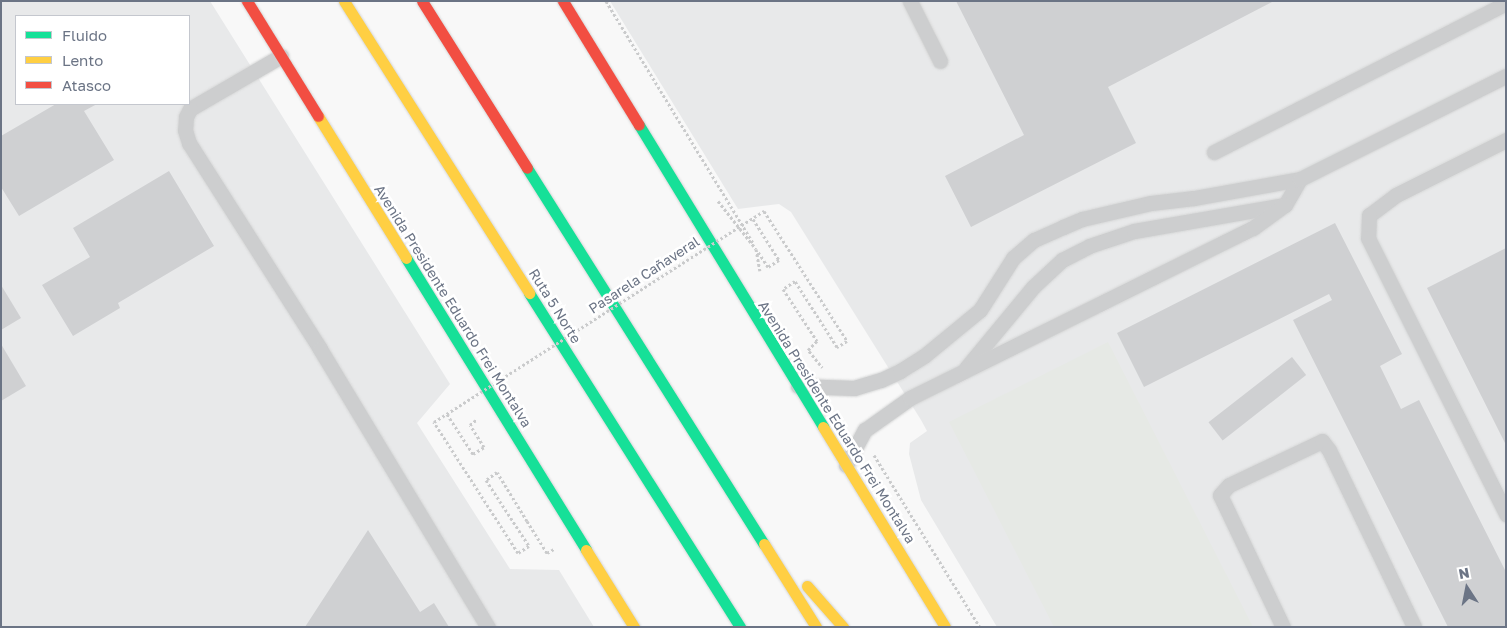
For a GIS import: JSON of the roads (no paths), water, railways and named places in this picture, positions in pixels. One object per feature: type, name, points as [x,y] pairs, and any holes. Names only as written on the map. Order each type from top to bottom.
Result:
[{"type":"main road","name":"Avenida Presidente Eduardo Frei Montalva","points":[[247,1],[634,627]]},
{"type":"main road","name":"Ruta 5 Norte","points":[[344,1],[731,612],[738,627]]},
{"type":"main road","points":[[422,1],[750,518],[816,627]]},
{"type":"main road","name":"Avenida Presidente Eduardo Frei Montalva","points":[[563,1],[945,627]]},
{"type":"main road","points":[[750,518],[843,627]]},
{"type":"lane","points":[[910,1],[940,61]]},
{"type":"lane","points":[[1214,152],[1506,3]]},
{"type":"lane","points":[[281,56],[190,109],[186,117],[185,130],[189,143],[320,349],[488,627]]},
{"type":"lane","points":[[798,386],[854,388],[881,380],[924,356],[980,310],[1013,258],[1034,240],[1062,227],[1082,219],[1151,202],[1300,179],[1506,76]]},
{"type":"lane","points":[[1506,140],[1396,195],[1369,215],[1368,238],[1506,514]]},
{"type":"lane","points":[[846,465],[865,430],[910,398],[1254,228],[1286,205],[1300,179]]},
{"type":"lane","points":[[962,372],[1032,287],[1062,260],[1089,246],[1134,231],[1286,205]]},
{"type":"lane","points":[[1283,627],[1220,494],[1229,485],[1322,440],[1329,450],[1414,627]]}]
